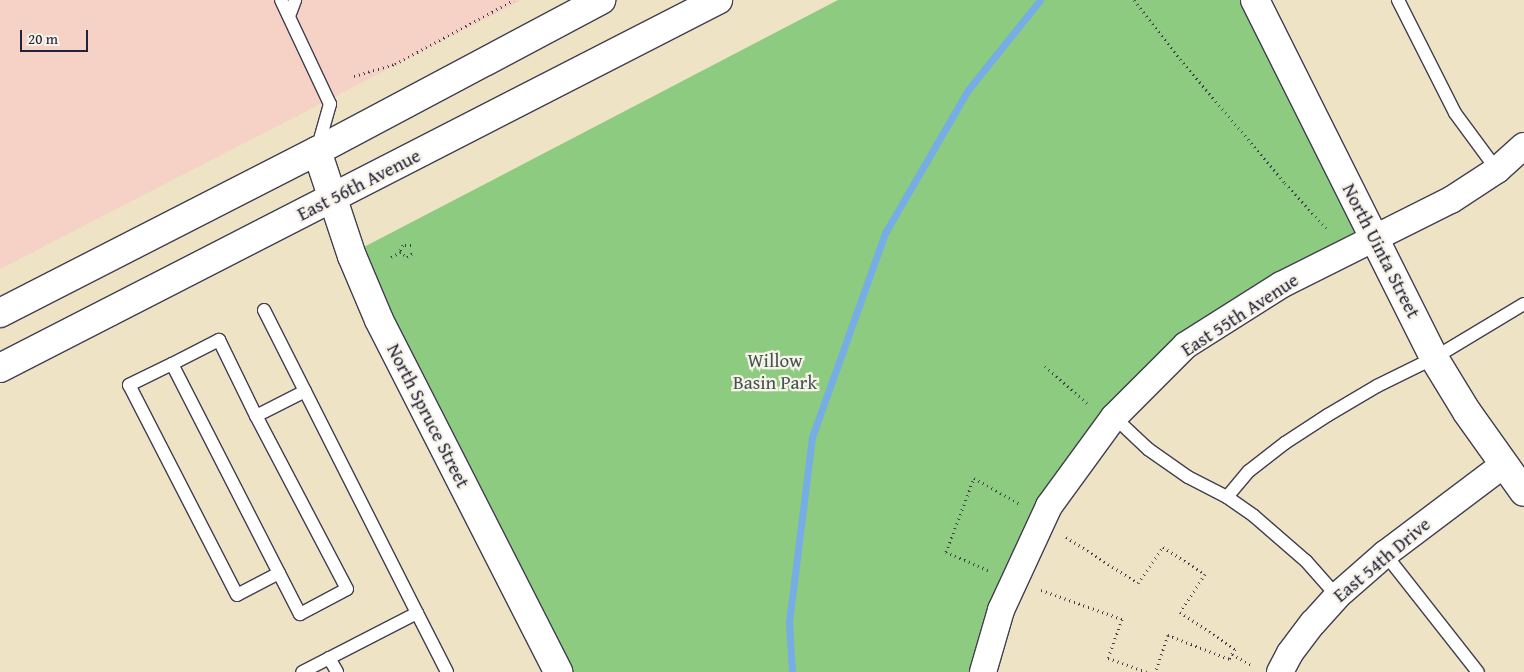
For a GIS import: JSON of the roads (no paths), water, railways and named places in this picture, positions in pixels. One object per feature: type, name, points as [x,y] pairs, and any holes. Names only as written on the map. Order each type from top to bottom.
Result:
[{"type":"main road","points":[[0,313],[317,151],[601,0]]},
{"type":"main road","name":"East 56th Avenue","points":[[0,368],[718,0]]},
{"type":"main road","name":"North Uinta Street","points":[[1255,0],[1434,358],[1467,412],[1524,492]]},
{"type":"main road","name":"North Spruce Street","points":[[317,151],[352,256],[379,320],[558,672]]},
{"type":"street","name":"East 55th Avenue","points":[[983,672],[1000,610],[1049,506],[1114,417],[1186,345],[1281,285],[1451,200],[1497,170],[1524,146]]},
{"type":"street","name":"East 54th Drive","points":[[1280,672],[1290,653],[1312,623],[1337,596],[1386,554],[1503,465]]},
{"type":"lane","points":[[281,0],[330,104],[317,151]]},
{"type":"lane","points":[[289,16],[295,0]]},
{"type":"lane","points":[[1398,0],[1454,113],[1497,170]]},
{"type":"lane","points":[[1226,497],[1249,472],[1285,443],[1377,386],[1434,358],[1524,304]]},
{"type":"lane","points":[[264,310],[447,672]]},
{"type":"lane","points":[[172,364],[300,614],[347,590],[256,416],[219,340],[129,385],[237,595],[279,573]]},
{"type":"lane","points":[[256,416],[305,391]]},
{"type":"lane","points":[[1114,417],[1148,449],[1188,477],[1226,497],[1254,516],[1306,561],[1337,596]]},
{"type":"lane","points":[[1386,554],[1478,672]]},
{"type":"lane","points":[[302,672],[417,613]]},
{"type":"lane","points":[[329,658],[337,672]]},
{"type":"waterway","points":[[792,672],[789,622],[812,437],[885,233],[968,90],[1040,0]]},
{"type":"park label","name":"Willow Basin Park","points":[[775,372]]}]
